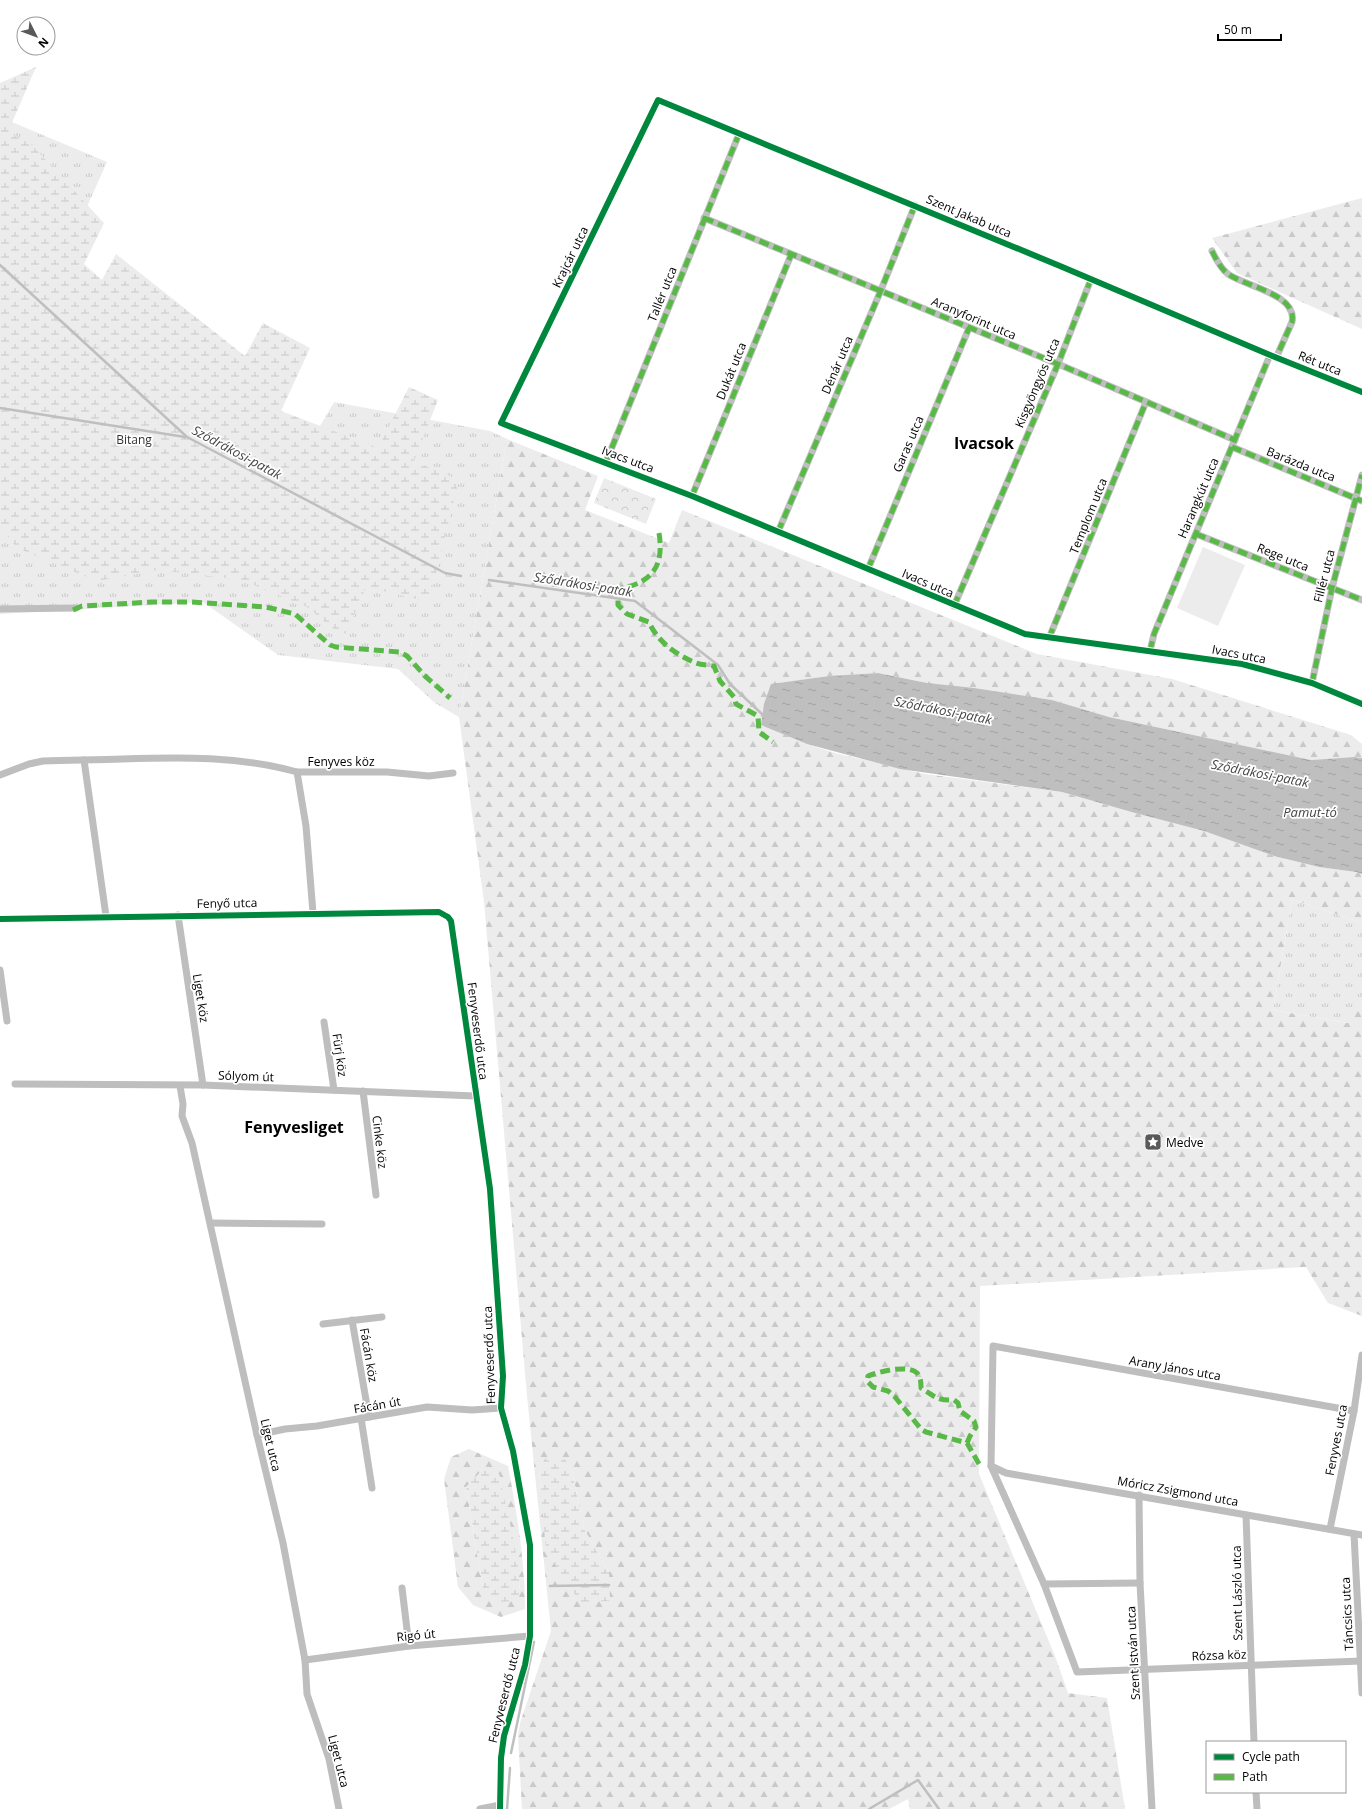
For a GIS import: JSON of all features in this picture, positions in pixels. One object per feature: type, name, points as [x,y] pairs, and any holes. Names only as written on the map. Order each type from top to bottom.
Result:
[{"type":"street","name":"Szent Jakab utca","points":[[658,100],[915,205],[1273,357]]},
{"type":"street","name":"Krajcár utca","points":[[501,423],[658,100]]},
{"type":"street","name":"Tallér utca","points":[[606,462],[739,134]]},
{"type":"street","name":"Dénár utca","points":[[778,532],[881,290],[915,205]]},
{"type":"street","name":"Aranyforint utca","points":[[704,218],[1058,364],[1146,402],[1233,444]]},
{"type":"street","name":"Harangkút utca","points":[[1150,651],[1154,634],[1233,444],[1273,357],[1292,322],[1293,316],[1290,307],[1280,299],[1229,275],[1221,268],[1212,251]]},
{"type":"street","name":"Dukát utca","points":[[692,496],[791,255]]},
{"type":"street","name":"Kisgyöngyös utca","points":[[954,606],[1058,364],[1092,279]]},
{"type":"street","name":"Garas utca","points":[[868,569],[969,328]]},
{"type":"street","name":"Rét utca","points":[[1273,357],[1362,392]]},
{"type":"street","name":"Templom utca","points":[[1049,638],[1146,402]]},
{"type":"street","name":"Ivacs utca","points":[[501,423],[692,496],[954,606],[1025,634],[1242,664],[1312,683],[1362,704]]},
{"type":"street","name":"Barázda utca","points":[[1233,444],[1359,499]]},
{"type":"street","name":"Fillér utca","points":[[1312,683],[1332,588],[1359,499],[1362,474]]},
{"type":"street","name":"Rege utca","points":[[1196,534],[1362,600]]},
{"type":"street","points":[[0,608],[76,608]]},
{"type":"street","points":[[0,775],[43,761],[202,758],[279,767],[298,772]]},
{"type":"street","points":[[84,760],[106,916]]},
{"type":"street","name":"Fenyves köz","points":[[313,913],[306,826],[298,772],[393,772],[429,776],[453,773]]},
{"type":"street","name":"Fenyő utca","points":[[0,918],[440,912],[451,921]]},
{"type":"street","name":"Liget köz","points":[[178,915],[204,1085]]},
{"type":"street","name":"Fenyveserdő utca","points":[[451,921],[490,1189],[503,1376],[501,1408],[513,1451],[530,1544],[530,1636],[525,1665],[504,1736],[501,1758],[500,1807]]},
{"type":"street","points":[[0,970],[7,1021]]},
{"type":"street","name":"Fürj köz","points":[[324,1022],[334,1090]]},
{"type":"street","name":"Sólyom út","points":[[15,1084],[204,1085],[476,1096]]},
{"type":"street","name":"Liget utca","points":[[180,1086],[183,1104],[182,1116],[192,1143],[211,1223],[257,1435],[283,1543],[305,1660],[308,1694],[329,1759],[338,1809]]},
{"type":"street","name":"Cinke köz","points":[[363,1091],[376,1195]]},
{"type":"street","points":[[211,1223],[322,1224]]},
{"type":"street","name":"Fácán köz","points":[[323,1324],[382,1317]]},
{"type":"street","name":"Fácán köz","points":[[352,1320],[365,1418],[372,1488]]},
{"type":"street","name":"Arany János utca","points":[[991,1466],[993,1346],[1354,1410]]},
{"type":"street","name":"Fenyves utca","points":[[1330,1529],[1354,1410],[1362,1355]]},
{"type":"street","name":"Fácán út","points":[[257,1435],[285,1429],[317,1426],[427,1407],[472,1410],[501,1408]]},
{"type":"street","points":[[991,1466],[1044,1584],[1140,1583]]},
{"type":"street","name":"Móricz Zsigmond utca","points":[[991,1466],[1006,1473],[1139,1495],[1358,1535]]},
{"type":"street","name":"Szent István utca","points":[[1139,1495],[1140,1583],[1146,1669],[1152,1809]]},
{"type":"street","name":"Szent László utca","points":[[1246,1515],[1250,1666],[1254,1741]]},
{"type":"street","name":"Táncsics utca","points":[[1358,1535],[1362,1693]]},
{"type":"street","name":"Rózsa köz","points":[[1044,1584],[1077,1672],[1360,1661]]},
{"type":"street","points":[[402,1588],[408,1646]]},
{"type":"street","name":"Rigó út","points":[[305,1660],[408,1646],[530,1636]]},
{"type":"street","points":[[1256,1793],[1257,1809]]},
{"type":"street","points":[[480,1809],[500,1807]]},
{"type":"green space","name":"Bitang","points":[[36,67],[8,132],[30,143],[104,223],[84,264],[102,280],[116,254],[245,356],[263,323],[310,348],[281,411],[378,448],[409,387],[438,400],[414,461],[459,480],[429,602],[366,587],[346,634],[335,630],[307,607],[242,580],[159,570],[97,581],[17,548],[0,527],[0,83]]},
{"type":"green space","name":"Bitang","points":[[0,117],[107,162],[52,285],[289,480],[334,402],[490,431],[507,439],[459,717],[435,703],[398,669],[278,655],[203,602],[0,614]]},
{"type":"green space","points":[[1362,198],[1362,329],[1237,273],[1212,238]]},
{"type":"green space","points":[[507,439],[598,476],[585,510],[669,543],[682,510],[1037,654],[1172,679],[1351,735],[1362,744],[1362,758],[1354,757],[1311,760],[1109,717],[1052,700],[927,683],[878,673],[829,676],[772,684],[762,725],[807,744],[835,753],[925,774],[1062,792],[1204,831],[1274,856],[1319,867],[1362,874],[1362,923],[1292,899],[1273,1010],[1348,1023],[1362,1006],[1362,1316],[1328,1303],[1306,1267],[980,1286],[979,1474],[1055,1656],[1068,1693],[1107,1698],[1125,1809],[910,1809],[908,1799],[889,1809],[522,1809],[518,1736],[520,1723],[551,1631],[527,1396],[484,902],[459,717]],"holes":[[[571,1466],[584,1529],[609,1572],[609,1601],[542,1502],[539,1470]]]},
{"type":"green space","points":[[604,478],[656,499],[646,524],[594,503]]},
{"type":"green space","points":[[1203,547],[1245,565],[1218,626],[1177,608]]},
{"type":"green space","points":[[1292,899],[1362,923],[1362,1006],[1349,1023],[1273,1010]]},
{"type":"green space","points":[[469,1449],[508,1466],[520,1537],[524,1573],[525,1609],[501,1617],[473,1605],[458,1587],[444,1479],[451,1457]],"holes":[[[499,1474],[520,1588],[483,1588],[466,1487]]]},
{"type":"green space","points":[[546,1457],[563,1458],[571,1466],[584,1529],[609,1572],[610,1601],[580,1602],[546,1551],[539,1469]]},
{"type":"green space","points":[[484,1468],[499,1474],[519,1571],[519,1601],[496,1602],[483,1588],[466,1487]]},
{"type":"water","name":"Pamut-tó","points":[[878,673],[927,683],[974,688],[1052,700],[1109,717],[1311,760],[1354,757],[1362,758],[1362,874],[1319,867],[1274,856],[1204,831],[1062,792],[900,769],[807,744],[761,725],[764,704],[771,684],[829,676]]},
{"type":"waterway","name":"Sződrákosi-patak","points":[[0,265],[187,437],[445,573],[461,576]]},
{"type":"waterway","points":[[0,408],[185,437]]},
{"type":"waterway","name":"Sződrákosi-patak","points":[[489,580],[635,601],[718,665],[730,684],[763,715],[766,716]]},
{"type":"waterway","points":[[550,1586],[609,1585]]},
{"type":"waterway","points":[[511,1753],[534,1642]]},
{"type":"waterway","points":[[507,1809],[510,1768]]},
{"type":"waterway","points":[[869,1809],[918,1780],[939,1809]]},
{"type":"marked path","points":[[606,462],[739,134]]},
{"type":"marked path","points":[[778,532],[881,290],[915,205]]},
{"type":"marked path","points":[[704,218],[1058,364],[1235,440]]},
{"type":"marked path","points":[[1212,251],[1225,272],[1279,298],[1287,304],[1292,312],[1292,322],[1276,358]]},
{"type":"marked path","points":[[692,496],[791,255]]},
{"type":"marked path","points":[[954,606],[1058,364],[1091,279]]},
{"type":"marked path","points":[[868,569],[969,328]]},
{"type":"marked path","points":[[1150,651],[1154,634],[1270,355]]},
{"type":"marked path","points":[[1049,638],[1146,402]]},
{"type":"marked path","points":[[1232,447],[1362,501]]},
{"type":"marked path","points":[[1312,683],[1332,588],[1362,475]]},
{"type":"marked path","points":[[659,533],[660,554],[654,570],[642,581],[622,588],[618,593],[618,605],[627,614],[649,622],[652,629],[674,652],[696,663],[714,666],[720,681],[734,697],[736,704],[758,716],[759,732],[773,742]]},
{"type":"marked path","points":[[1196,534],[1362,600]]},
{"type":"marked path","points":[[73,610],[82,606],[152,602],[192,602],[266,607],[295,614],[330,645],[336,647],[400,652],[407,656],[425,676],[450,698]]},
{"type":"marked path","points":[[967,1443],[976,1427],[974,1421],[960,1411],[958,1403],[954,1400],[939,1399],[921,1388],[920,1378],[913,1370],[900,1369],[868,1376],[867,1381],[873,1387],[888,1391],[895,1397],[921,1429],[926,1432],[967,1443],[979,1464]]},
{"type":"cycle path","points":[[1362,392],[658,100],[501,423],[692,496],[1025,634],[1242,664],[1312,683],[1362,704]]},
{"type":"cycle path","points":[[0,919],[439,912],[448,917],[451,921],[490,1189],[503,1376],[501,1408],[513,1451],[530,1545],[530,1636],[525,1665],[504,1736],[501,1758],[500,1809]]},
{"type":"place","name":"Medve","points":[[1153,1142]]},
{"type":"district","name":"Ivacsok","points":[[984,443]]},
{"type":"district","name":"Fenyvesliget","points":[[294,1127]]}]
